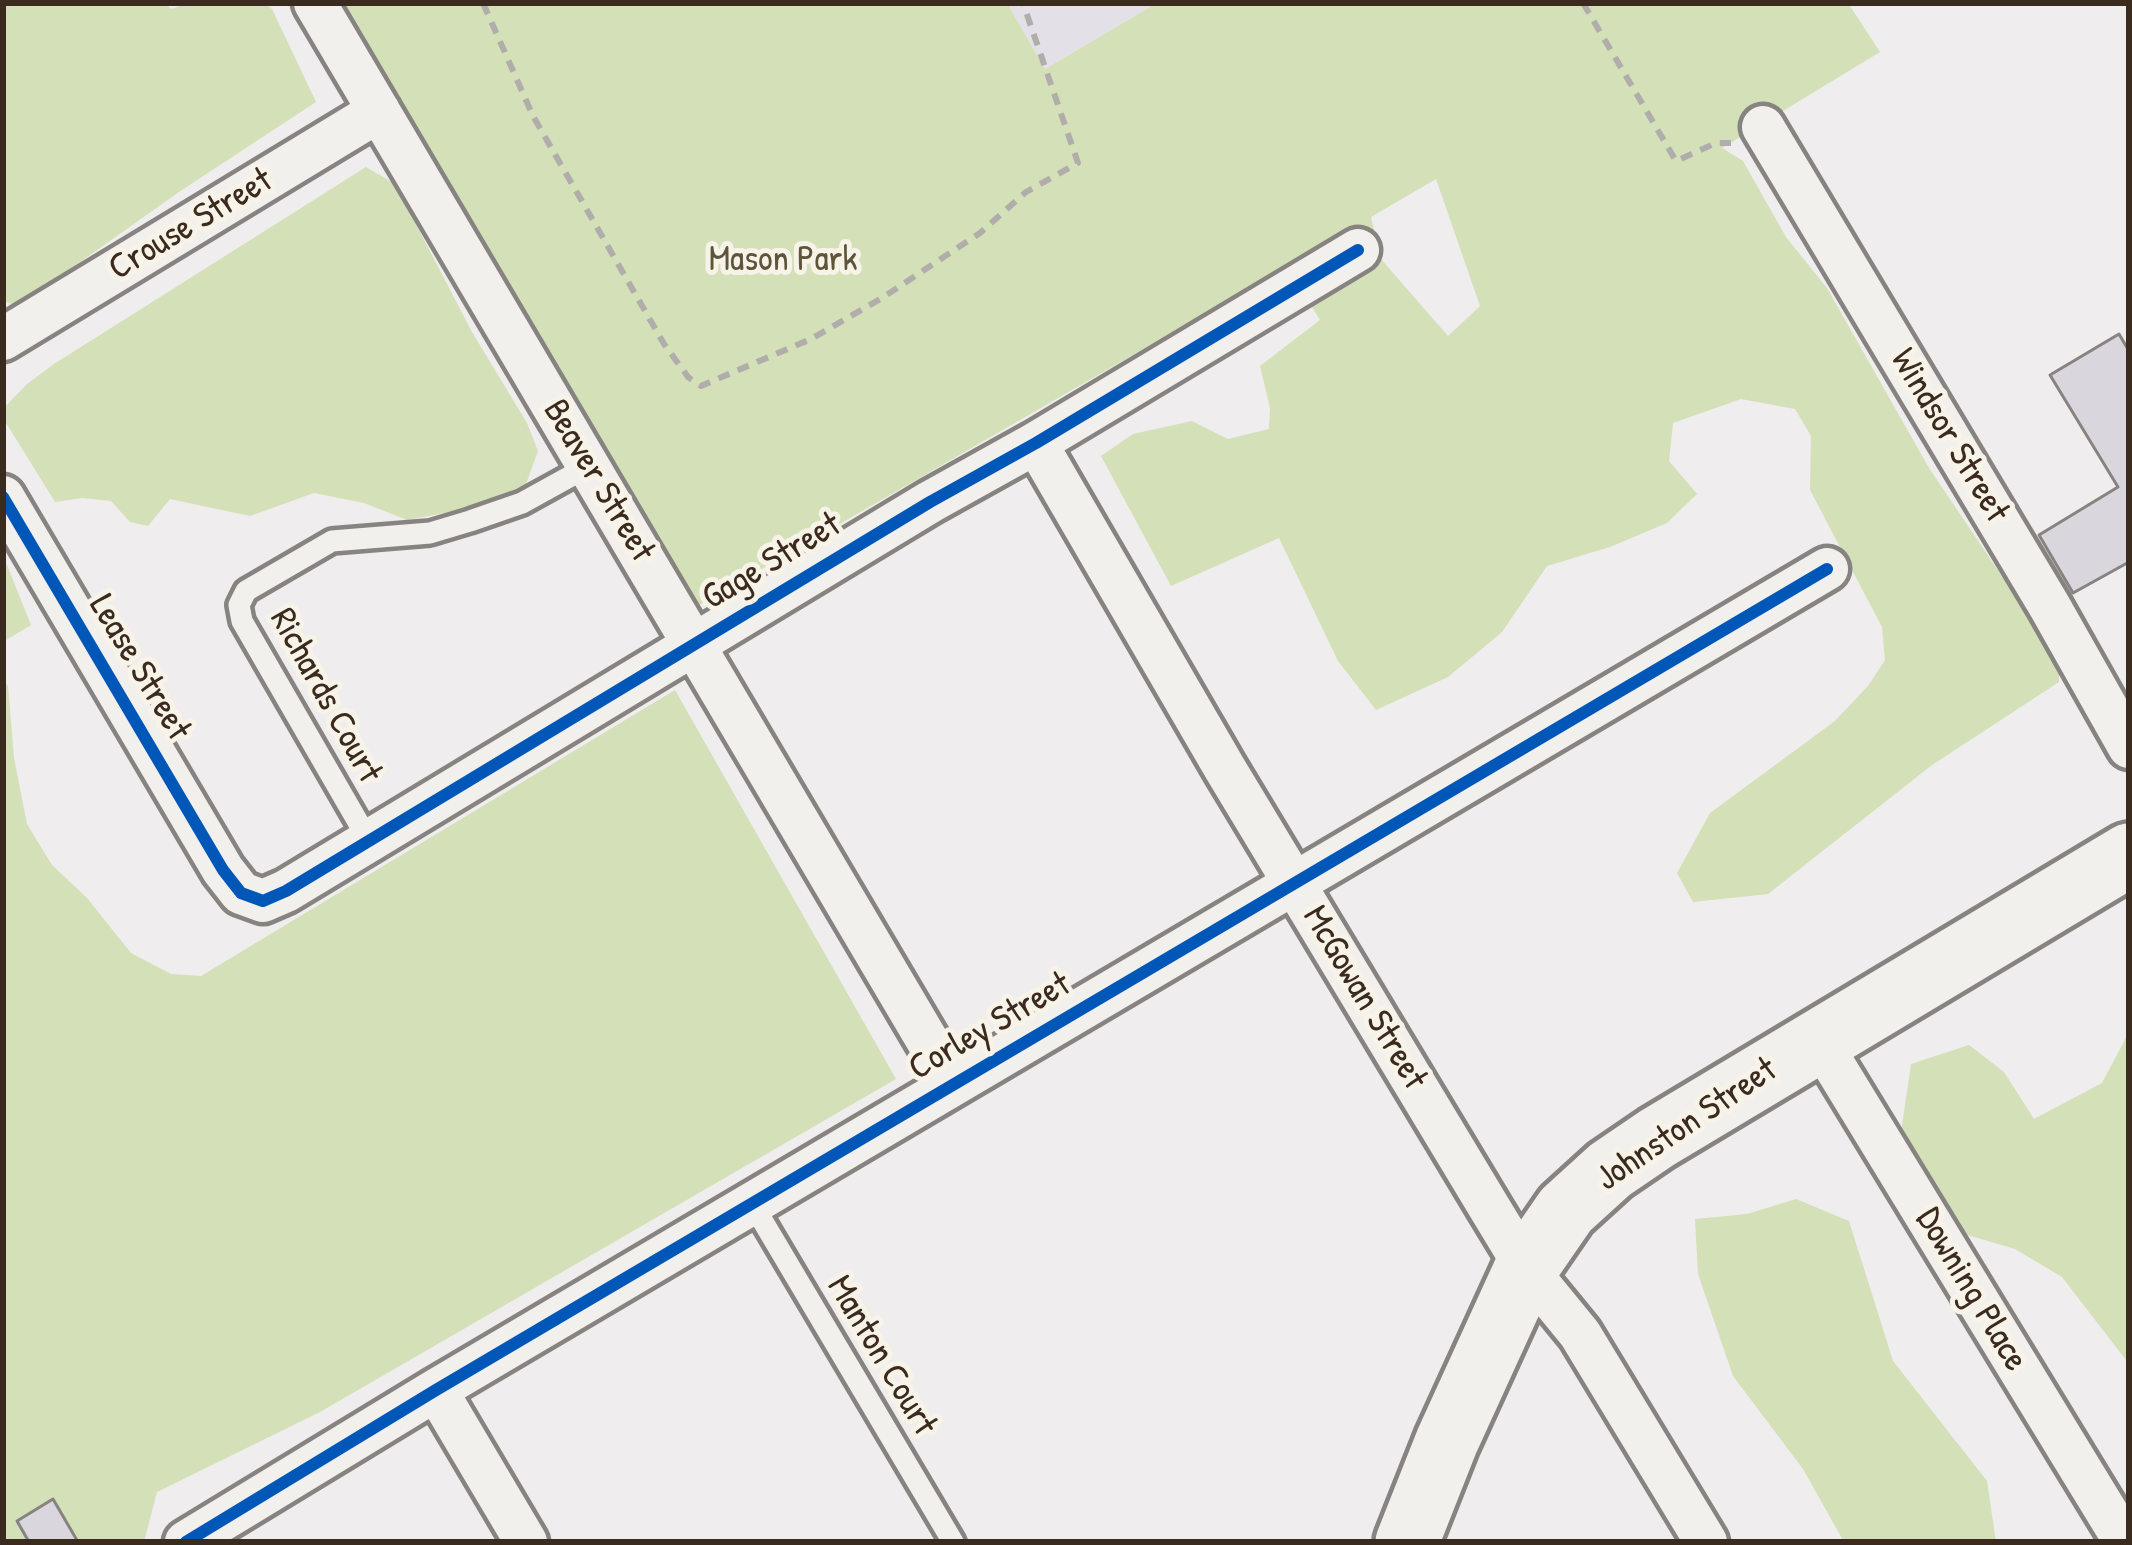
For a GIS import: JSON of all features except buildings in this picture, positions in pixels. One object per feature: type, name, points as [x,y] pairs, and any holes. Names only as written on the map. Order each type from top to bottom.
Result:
[{"type":"main road","name":"Johnston Street","points":[[1407,1542],[1526,1268],[1566,1210],[1610,1170],[1818,1039],[2129,855]]},
{"type":"street","name":"Beaver Street","points":[[315,3],[952,1084]]},
{"type":"street","name":"Crouse Street","points":[[3,339],[379,111]]},
{"type":"street","name":"Windsor Street","points":[[1763,128],[2126,732]]},
{"type":"street","name":"Gage Street","points":[[223,870],[241,893],[263,901],[1358,250]]},
{"type":"street","name":"McGowan Street","points":[[1036,443],[1526,1268],[1580,1334],[1706,1542]]},
{"type":"street","name":"Lease Street","points":[[3,497],[223,870]]},
{"type":"street","name":"Corley Street","points":[[186,1542],[1827,569]]},
{"type":"street","name":"Downing Place","points":[[1818,1039],[2125,1542]]},
{"type":"street","points":[[436,1390],[526,1542]]},
{"type":"lane","name":"Richards Court","points":[[369,841],[242,621],[238,605],[246,591],[332,541],[430,533],[522,503],[589,466]]},
{"type":"lane","name":"Manton Court","points":[[752,1203],[952,1542]]},
{"type":"path","points":[[483,3],[533,116],[664,344],[688,377],[701,386],[795,347],[882,298],[980,233],[1026,192],[1078,164],[1023,3]]},
{"type":"path","points":[[1583,3],[1676,161],[1763,128]]},
{"type":"shaded area","points":[[1007,3],[1157,3],[1045,69]]},
{"type":"green space","points":[[3,3],[165,3],[171,9],[190,3],[264,3],[272,9],[316,102],[18,306],[3,301]]},
{"type":"green space","name":"Mason Park","points":[[332,3],[1007,3],[1045,69],[1157,3],[1848,3],[1880,52],[1722,148],[1743,161],[1786,237],[1827,288],[1929,468],[2059,661],[2059,682],[1932,765],[1768,894],[1693,902],[1677,873],[1710,813],[1835,721],[1885,660],[1882,627],[1810,490],[1811,436],[1795,409],[1741,399],[1673,423],[1669,461],[1697,494],[1667,523],[1547,566],[1502,632],[1448,677],[1376,710],[1338,661],[1279,538],[1171,586],[1101,456],[1133,434],[1192,421],[1228,439],[1269,429],[1270,408],[1260,366],[1320,320],[1287,266],[694,608]],"holes":[[[1436,179],[1480,306],[1448,336],[1380,258],[1371,217]]]},
{"type":"green space","points":[[366,167],[395,184],[472,332],[527,423],[538,451],[526,484],[481,506],[407,520],[364,503],[314,493],[250,516],[170,499],[148,526],[130,522],[111,501],[55,502],[3,418],[3,409],[54,364]]},
{"type":"green space","points":[[3,555],[31,625],[3,642]]},
{"type":"green space","points":[[3,680],[8,686],[14,758],[27,824],[52,865],[87,898],[131,953],[171,974],[201,976],[675,690],[896,1079],[320,1412],[157,1492],[144,1542],[3,1542]]},
{"type":"green space","points":[[2129,1032],[2129,1364],[2062,1277],[2015,1249],[1964,1234],[1901,1132],[1911,1064],[1969,1045],[2004,1072],[2034,1119],[2102,1083]]},
{"type":"green space","points":[[1796,1199],[1849,1221],[1893,1361],[1987,1481],[1996,1542],[1844,1542],[1803,1469],[1733,1376],[1698,1274],[1695,1219],[1747,1214]]},
{"type":"cycle path","points":[[3,497],[223,870],[241,893],[263,901],[1358,250]]},
{"type":"cycle path","points":[[186,1542],[1827,569]]}]
